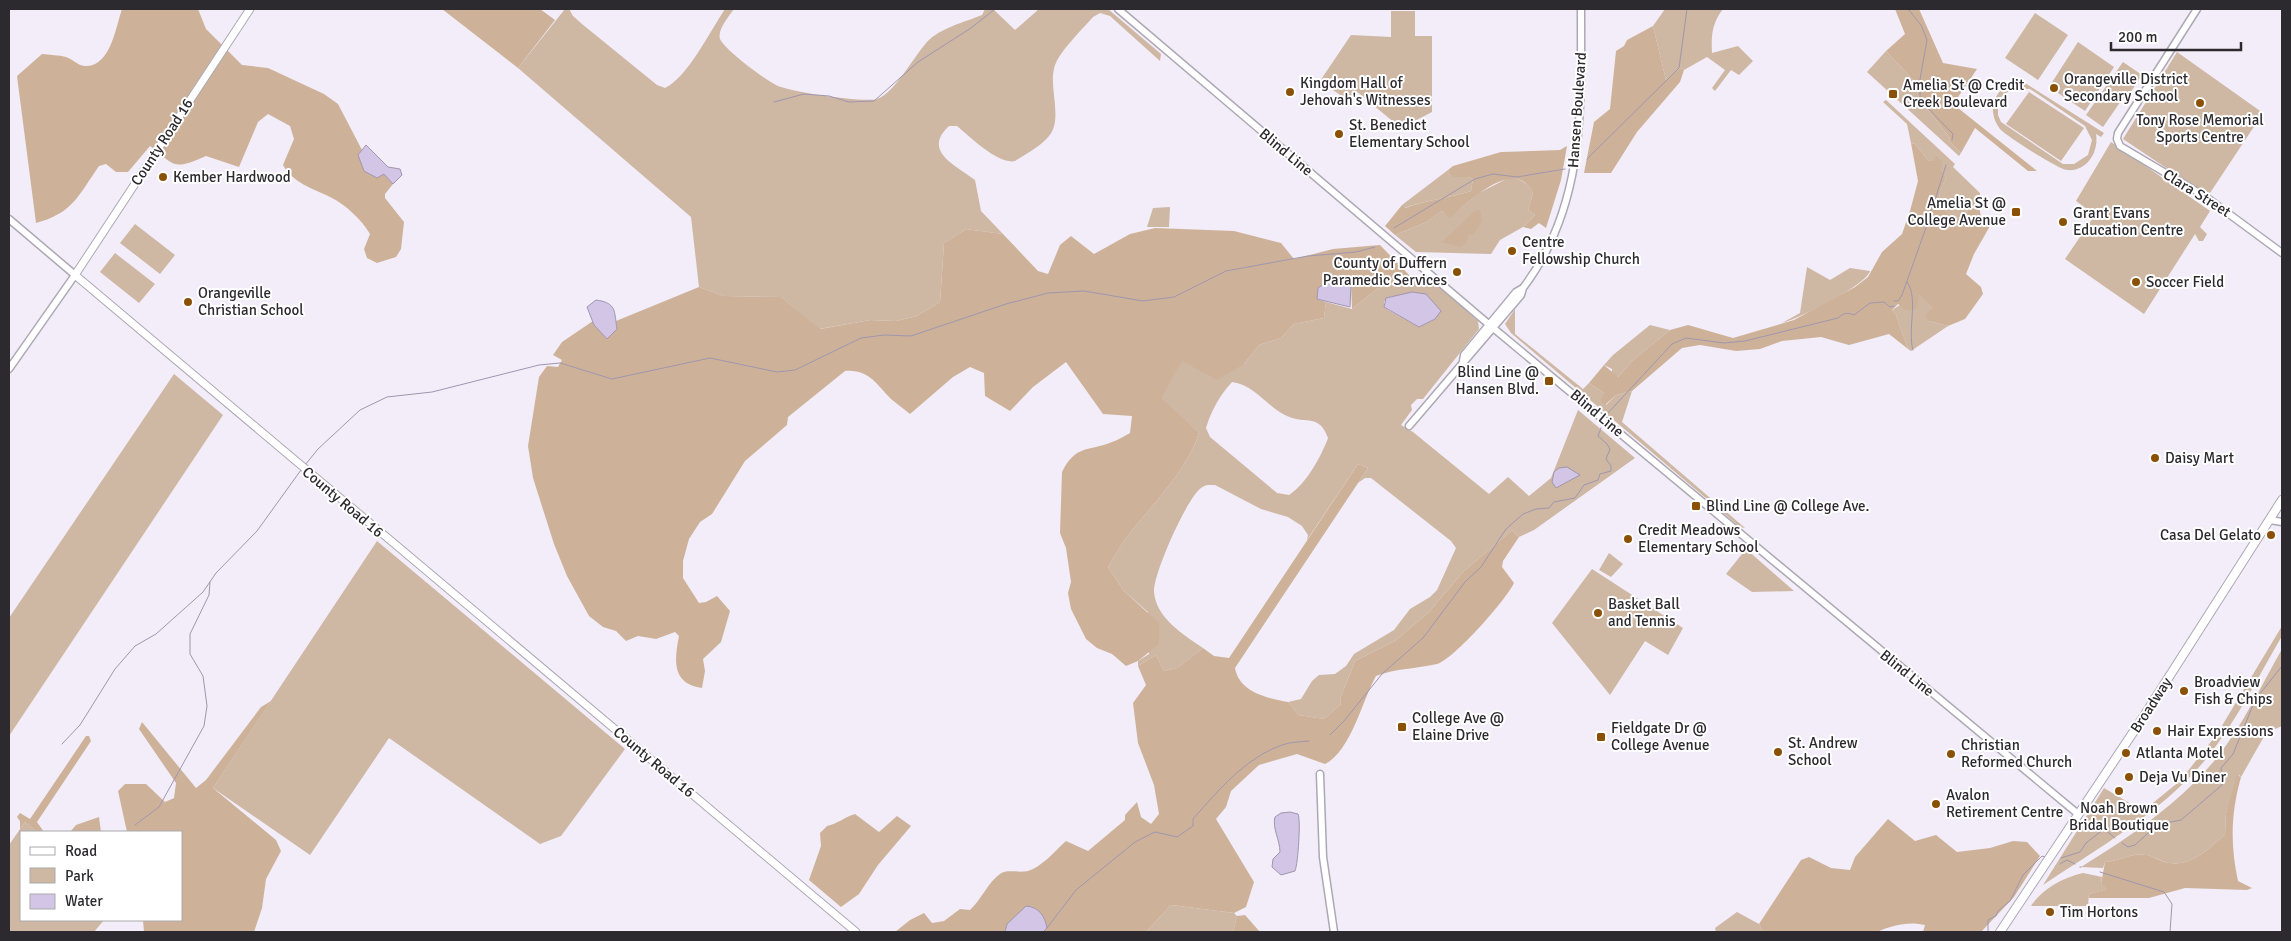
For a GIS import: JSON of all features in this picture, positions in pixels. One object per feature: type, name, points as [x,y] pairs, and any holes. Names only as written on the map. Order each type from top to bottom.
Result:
[{"type":"main road","name":"County Road 16","points":[[250,9],[75,275],[856,932]]},
{"type":"main road","name":"Broadway","points":[[2000,932],[2144,716],[2282,503]]},
{"type":"street","name":"Blind Line","points":[[1118,9],[1492,326],[2078,814]]},
{"type":"street","name":"Hansen Boulevard","points":[[1409,426],[1463,361],[1464,355],[1492,326],[1516,292],[1523,288],[1540,266],[1559,225],[1576,162],[1580,98],[1581,9]]},
{"type":"street","name":"Clara Street","points":[[2197,9],[2118,133],[2117,139],[2120,146],[2206,197],[2282,253]]},
{"type":"street","points":[[9,219],[75,275],[9,369]]},
{"type":"street","points":[[2270,520],[2282,522]]},
{"type":"street","points":[[1320,774],[1323,857],[1334,932]]},
{"type":"green space","points":[[565,9],[569,9],[573,16],[582,24],[657,85],[665,88],[673,83],[690,64],[725,9],[734,9],[722,27],[720,39],[729,50],[754,71],[783,88],[843,98],[870,100],[884,95],[891,90],[932,37],[946,29],[982,15],[985,9],[993,9],[1015,30],[1039,9],[1108,9],[1161,54],[1160,61],[1110,16],[1100,13],[1093,17],[1077,35],[1056,63],[1053,77],[1055,121],[1049,136],[1038,146],[1015,161],[1008,161],[993,155],[957,126],[949,126],[939,143],[940,150],[951,163],[975,180],[981,211],[1003,234],[966,229],[944,243],[940,302],[917,316],[896,321],[870,320],[819,329],[781,297],[724,296],[699,287],[691,217],[518,68]]},
{"type":"green space","points":[[1665,9],[1723,9],[1716,19],[1713,30],[1712,53],[1738,46],[1753,61],[1739,75],[1731,70],[1715,91],[1712,88],[1725,70],[1707,57],[1684,70],[1680,68],[1666,80],[1653,26]]},
{"type":"green space","points":[[1391,11],[1415,11],[1415,36],[1432,36],[1432,112],[1401,128],[1356,91],[1349,101],[1320,81],[1351,35],[1391,37]]},
{"type":"green space","points":[[2035,13],[2068,35],[2038,80],[2005,58]]},
{"type":"green space","points":[[2078,42],[2114,67],[2085,111],[2049,87]]},
{"type":"green space","points":[[1886,51],[1914,81],[1919,98],[1950,138],[1949,141],[1961,153],[1959,156],[1867,72]]},
{"type":"green space","points":[[2177,52],[2263,113],[2208,196],[2123,139]]},
{"type":"green space","points":[[2123,62],[2142,75],[2126,99],[2123,98],[2103,127],[2086,115]]},
{"type":"green space","points":[[2025,83],[2104,133],[2101,137],[2096,134],[2096,148],[2086,164],[2074,170],[2062,168],[2033,152],[2001,130],[1993,114],[1993,105],[1998,93],[2012,84]],"holes":[[[2013,88],[2030,89],[2085,126],[2092,140],[2088,155],[2074,164],[2063,164],[2001,122],[1998,115],[1998,103],[2001,97]]]},
{"type":"green space","points":[[2029,92],[2084,128],[2061,161],[2006,124]]},
{"type":"green space","points":[[1886,100],[1955,164],[1953,167],[1980,193],[1980,203],[1976,198],[1969,206],[1966,216],[1954,219],[1939,206],[1940,191],[1946,178],[1934,161],[1929,161],[1915,144],[1911,143],[1907,124],[1883,102]]},
{"type":"green space","points":[[2111,142],[2210,211],[2200,227],[2207,234],[2203,241],[2199,241],[2195,234],[2144,314],[2065,259],[2095,215],[2076,201]]},
{"type":"green space","points":[[1448,170],[1451,177],[1468,177],[1473,179],[1471,191],[1404,208],[1402,205]]},
{"type":"green space","points":[[1510,177],[1521,180],[1529,187],[1533,194],[1528,210],[1535,215],[1523,227],[1500,240],[1491,254],[1416,252],[1395,235],[1427,222],[1442,211],[1450,217],[1479,193]]},
{"type":"green space","points":[[1170,207],[1169,227],[1147,227],[1153,208]]},
{"type":"green space","points":[[135,224],[175,255],[160,274],[120,243]]},
{"type":"green space","points":[[115,253],[155,284],[139,303],[100,272]]},
{"type":"green space","points":[[1807,267],[1830,280],[1850,268],[1870,271],[1856,285],[1844,293],[1816,309],[1782,323],[1800,313]]},
{"type":"green space","points":[[1411,277],[1421,278],[1439,286],[1478,321],[1479,329],[1423,399],[1417,399],[1411,405],[1412,410],[1401,425],[1413,432],[1489,494],[1508,477],[1529,496],[1551,478],[1578,410],[1635,458],[1534,530],[1519,537],[1512,530],[1463,572],[1429,612],[1395,641],[1355,661],[1340,699],[1341,704],[1324,719],[1299,715],[1288,702],[1301,699],[1312,681],[1319,675],[1335,674],[1346,666],[1354,654],[1394,630],[1410,609],[1430,597],[1437,590],[1456,548],[1451,541],[1371,478],[1365,478],[1358,483],[1368,468],[1358,464],[1307,540],[1308,535],[1302,526],[1288,517],[1261,509],[1215,485],[1204,486],[1188,506],[1172,537],[1159,570],[1154,592],[1156,601],[1165,618],[1203,648],[1177,668],[1164,671],[1156,655],[1138,666],[1138,661],[1149,654],[1148,612],[1124,591],[1108,567],[1126,538],[1179,472],[1195,445],[1199,432],[1160,398],[1182,360],[1244,364],[1259,345],[1281,338],[1294,324],[1324,318],[1326,302],[1352,309],[1377,289]],"holes":[[[1384,301],[1435,319],[1419,327],[1388,310],[1384,307]],[[1232,382],[1247,387],[1287,416],[1294,419],[1316,422],[1324,430],[1328,438],[1317,461],[1307,477],[1289,495],[1277,493],[1210,437],[1206,428],[1210,415]]]},
{"type":"green space","points":[[1919,293],[1932,308],[1929,321],[1948,326],[1911,351],[1908,349],[1896,315],[1892,310]]},
{"type":"green space","points":[[1515,309],[1515,334],[1583,389],[1589,383],[1604,393],[1606,405],[1616,395],[1632,391],[1622,422],[1745,528],[1740,527],[1511,333],[1505,324]]},
{"type":"green space","points":[[1650,325],[1670,330],[1632,361],[1618,377],[1612,373],[1612,369],[1604,365],[1613,355]]},
{"type":"green space","points":[[174,374],[223,415],[9,736],[9,618]]},
{"type":"green space","points":[[377,541],[625,749],[561,836],[540,844],[389,738],[310,855],[213,788]]},
{"type":"green space","points":[[1746,549],[1794,591],[1752,592],[1726,574]]},
{"type":"green space","points":[[1609,553],[1623,564],[1611,577],[1599,570]]},
{"type":"green space","points":[[1592,569],[1683,628],[1668,655],[1645,641],[1610,695],[1552,623]]},
{"type":"green space","points":[[2282,626],[2282,636],[2237,715],[2217,745],[2189,778],[2170,796],[2129,828],[2043,885],[2104,788],[2143,811],[2180,781],[2217,734]]},
{"type":"green space","points":[[2282,649],[2282,726],[2266,733],[2241,777],[2239,775],[2226,813],[2225,834],[2198,856],[2182,863],[2165,862],[2141,854],[2105,862],[2103,868],[2081,867],[2118,844],[2152,819],[2185,791],[2215,760],[2251,706]]},
{"type":"green space","points":[[25,822],[36,831],[20,831],[20,921],[103,921],[94,932],[9,932],[9,845]]},
{"type":"green space","points":[[2083,873],[2102,877],[2101,884],[2108,889],[2089,894],[2088,906],[2031,906],[2041,894],[2053,885]]},
{"type":"green space","points":[[1171,905],[1234,913],[1237,916],[1233,932],[1146,932]]},
{"type":"green space","points":[[1737,912],[1759,924],[1763,932],[1716,932],[1715,928]]},
{"type":"shaded area","points":[[122,9],[198,9],[206,29],[242,65],[268,68],[324,94],[338,104],[362,150],[358,155],[384,174],[393,184],[385,194],[385,198],[404,222],[401,249],[396,257],[377,263],[367,258],[364,249],[370,234],[358,218],[341,204],[298,181],[287,171],[283,165],[294,139],[290,126],[268,114],[258,122],[239,167],[206,156],[181,165],[176,164],[150,146],[128,172],[116,172],[106,164],[99,166],[74,202],[58,214],[36,223],[17,76],[42,54],[66,57],[84,66],[95,64],[102,59],[111,44]]},
{"type":"shaded area","points":[[442,9],[540,9],[555,20],[518,68]]},
{"type":"shaded area","points":[[1895,9],[1919,9],[1943,63],[1977,69],[1952,106],[1958,108],[2037,171],[2028,171],[1975,128],[1961,153],[1949,141],[1950,138],[1919,98],[1914,81],[1886,51],[1905,34]]},
{"type":"shaded area","points":[[1653,26],[1666,80],[1680,68],[1684,70],[1680,82],[1637,132],[1611,173],[1584,173],[1594,122],[1610,109],[1616,51],[1624,46],[1627,40]]},
{"type":"shaded area","points":[[1911,143],[1915,144],[1929,161],[1934,161],[1936,156],[1943,162],[1941,170],[1946,178],[1940,191],[1939,206],[1955,219],[1966,216],[1969,206],[1967,200],[1971,196],[1980,203],[1981,216],[1990,226],[1974,254],[1966,274],[1981,287],[1983,294],[1965,319],[1948,326],[1929,321],[1925,315],[1932,308],[1919,294],[1917,308],[1908,311],[1898,304],[1892,310],[1896,315],[1908,349],[1889,334],[1849,345],[1821,337],[1782,341],[1760,349],[1736,351],[1700,345],[1682,348],[1632,391],[1616,395],[1605,405],[1601,401],[1604,393],[1589,383],[1604,365],[1618,377],[1632,361],[1670,330],[1688,325],[1733,338],[1794,320],[1855,287],[1868,277],[1882,252],[1902,234],[1910,211],[1918,181]]},
{"type":"shaded area","points":[[1567,146],[1561,180],[1546,228],[1539,223],[1531,229],[1523,227],[1535,215],[1528,210],[1533,194],[1526,183],[1516,179],[1504,180],[1492,185],[1450,218],[1442,211],[1427,222],[1395,235],[1385,226],[1402,205],[1405,208],[1471,191],[1473,179],[1468,177],[1451,177],[1448,170],[1453,166],[1501,152],[1560,150]]},
{"type":"shaded area","points":[[1480,210],[1482,221],[1473,235],[1469,234],[1466,243],[1460,247],[1442,242],[1475,211]]},
{"type":"shaded area","points":[[1155,228],[1234,231],[1281,243],[1294,259],[1333,249],[1380,245],[1411,277],[1377,289],[1352,309],[1351,283],[1341,283],[1317,299],[1326,302],[1324,318],[1294,324],[1281,338],[1259,345],[1244,364],[1217,380],[1182,361],[1161,398],[1199,432],[1195,445],[1179,472],[1126,538],[1108,567],[1124,591],[1159,623],[1159,644],[1138,661],[1126,666],[1112,654],[1097,648],[1086,639],[1071,609],[1068,593],[1071,582],[1066,548],[1060,533],[1062,472],[1072,457],[1083,450],[1104,445],[1130,433],[1132,416],[1103,414],[1066,362],[1033,387],[1010,411],[985,396],[984,373],[970,367],[953,377],[910,414],[866,375],[860,372],[845,371],[788,417],[787,425],[745,461],[712,514],[700,522],[689,539],[683,561],[683,578],[699,603],[706,602],[717,596],[730,611],[721,642],[703,659],[705,671],[702,688],[685,682],[677,670],[676,654],[679,636],[675,632],[656,639],[638,636],[626,641],[616,631],[603,627],[589,616],[567,576],[554,544],[533,478],[528,446],[539,377],[547,366],[558,367],[562,360],[553,355],[562,342],[593,321],[594,325],[617,329],[616,321],[699,287],[724,296],[781,297],[820,329],[870,320],[896,321],[917,316],[940,302],[944,243],[966,229],[1003,234],[1038,271],[1048,274],[1060,245],[1071,236],[1094,254],[1130,234]]},
{"type":"shaded area","points":[[1358,464],[1368,468],[1235,668],[1242,683],[1248,688],[1263,696],[1288,702],[1299,715],[1324,719],[1341,704],[1340,699],[1355,661],[1395,641],[1429,612],[1463,572],[1512,530],[1519,537],[1503,561],[1502,567],[1514,583],[1479,628],[1445,660],[1437,664],[1391,671],[1376,676],[1349,737],[1334,758],[1325,764],[1297,754],[1259,765],[1231,791],[1226,807],[1216,819],[1254,882],[1246,907],[1234,913],[1171,905],[1146,932],[1043,932],[1047,928],[1007,924],[1005,932],[895,932],[910,920],[924,913],[932,923],[944,921],[960,909],[970,910],[992,881],[1000,874],[1003,872],[1029,871],[1033,869],[1046,860],[1066,841],[1088,851],[1125,820],[1125,815],[1137,802],[1141,817],[1151,824],[1159,814],[1154,785],[1138,743],[1133,703],[1146,685],[1138,666],[1156,655],[1164,671],[1177,668],[1203,648],[1214,656],[1229,658]]},
{"type":"shaded area","points":[[271,701],[213,788],[276,840],[281,851],[266,879],[262,908],[254,932],[144,932],[143,921],[182,921],[182,831],[127,831],[118,791],[125,784],[146,784],[165,802],[174,798],[176,783],[139,729],[142,722],[196,788],[206,780],[261,707]]},
{"type":"shaded area","points":[[86,736],[89,736],[91,741],[37,822],[43,831],[36,831],[25,822],[20,829],[20,821],[17,817],[20,813],[30,819]]},
{"type":"shaded area","points":[[2237,775],[2241,777],[2235,803],[2233,829],[2235,867],[2238,881],[2252,888],[2247,890],[2185,888],[2149,898],[2089,898],[2089,894],[2107,889],[2101,884],[2105,862],[2141,854],[2165,862],[2182,863],[2198,856],[2212,846],[2225,834],[2226,813]]},
{"type":"shaded area","points":[[855,814],[879,832],[897,816],[911,826],[878,865],[859,894],[841,907],[809,880],[821,846],[820,833],[827,826]]},
{"type":"shaded area","points":[[99,817],[101,831],[71,831],[76,825]]},
{"type":"shaded area","points":[[1888,819],[1915,841],[1936,835],[1957,852],[1990,848],[2013,841],[2027,842],[2040,856],[2014,897],[1981,932],[1923,932],[1925,925],[1913,923],[1889,927],[1877,932],[1763,932],[1759,924],[1801,860],[1809,857],[1831,868],[1850,870],[1855,857]]},
{"type":"shaded area","points":[[1245,915],[1260,932],[1233,932],[1237,916]]},
{"type":"water","points":[[366,145],[388,167],[400,169],[402,175],[393,184],[384,174],[377,178],[364,171],[358,155]]},
{"type":"water","points":[[1347,279],[1351,283],[1350,307],[1317,299],[1318,288],[1330,280],[1341,283]]},
{"type":"water","points":[[1412,292],[1426,294],[1441,311],[1435,319],[1419,327],[1384,307],[1386,298]]},
{"type":"water","points":[[596,300],[608,303],[615,313],[617,329],[607,339],[594,325],[587,307]]},
{"type":"water","points":[[1567,467],[1580,475],[1556,488],[1552,482],[1554,472],[1559,468]]},
{"type":"water","points":[[1290,812],[1298,814],[1299,818],[1297,860],[1295,871],[1281,875],[1272,867],[1273,859],[1280,852],[1274,821],[1275,817],[1281,813]]},
{"type":"water","points":[[1026,906],[1034,908],[1041,913],[1047,928],[1043,932],[1005,932],[1007,924]]},
{"type":"waterway","points":[[774,102],[804,94],[829,96],[849,102],[874,101],[918,62],[971,28],[995,9]]},
{"type":"waterway","points":[[1587,159],[1679,68],[1687,9]]},
{"type":"waterway","points":[[1908,9],[1921,25],[1927,40],[1920,79],[1920,100],[1953,134],[1952,140]]},
{"type":"waterway","points":[[1894,301],[1898,301],[1902,295],[1946,165]]},
{"type":"waterway","points":[[1394,228],[1475,179],[1493,174],[1517,177],[1565,169]]},
{"type":"waterway","points":[[305,465],[318,449],[360,410],[387,397],[432,392],[539,365],[560,363],[612,379],[710,358],[777,372],[795,370],[861,338],[884,335],[911,336],[1006,304],[1048,293],[1084,291],[1143,301],[1174,297],[1226,271],[1308,256],[1356,252],[1375,247]]},
{"type":"waterway","points":[[1907,282],[1913,305],[1911,333],[1913,350]]},
{"type":"waterway","points":[[1608,413],[1672,344],[1686,338],[1724,343],[1745,341],[1838,318],[1846,314],[1854,315],[1870,303],[1884,302],[1890,307],[1894,306]]},
{"type":"waterway","points":[[1330,735],[1344,721],[1382,674],[1423,638],[1465,582],[1481,567],[1506,529],[1523,514],[1536,509],[1549,508],[1554,502],[1575,498],[1584,485],[1598,480],[1600,474],[1611,471],[1611,466],[1606,459],[1610,449],[1598,436],[1601,428]]},
{"type":"waterway","points":[[62,744],[80,725],[115,669],[135,646],[156,634],[203,592],[216,573],[257,531],[301,470]]},
{"type":"waterway","points":[[135,825],[159,807],[204,726],[207,706],[203,676],[190,654],[190,634],[209,595],[210,582]]},
{"type":"waterway","points":[[2122,843],[2128,847],[2135,845],[2147,834],[2165,823],[2181,820],[2222,785],[2221,768],[2233,754],[2255,700],[2282,666]]},
{"type":"waterway","points":[[1047,928],[1076,890],[1135,842],[1155,832],[1177,837],[1193,826],[1193,819],[1212,797],[1233,776],[1256,758],[1282,745],[1309,741]]},
{"type":"waterway","points":[[2061,858],[2080,852],[2086,843],[2104,829],[2115,838]]},
{"type":"waterway","points":[[1988,932],[1988,920],[1996,916],[1998,911],[2010,901],[2023,875],[2042,856],[2045,857]]},
{"type":"waterway","points":[[2060,864],[2067,860],[2075,864]]},
{"type":"waterway","points":[[2100,872],[2164,892],[2172,904],[2170,932]]},
{"type":"place","name":"Orangeville District Secondary School","points":[[2054,88]]},
{"type":"place","name":"Kingdom Hall of Jehovah's Witnesses","points":[[1290,92]]},
{"type":"place","name":"Amelia St @ Credit Creek Boulevard","points":[[1893,94]]},
{"type":"place","name":"Tony Rose Memorial Sports Centre","points":[[2200,103]]},
{"type":"place","name":"St. Benedict Elementary School","points":[[1339,134]]},
{"type":"place","name":"Kember Hardwood","points":[[163,177]]},
{"type":"place","name":"Amelia St @ College Avenue","points":[[2016,212]]},
{"type":"place","name":"Grant Evans Education Centre","points":[[2063,222]]},
{"type":"place","name":"Centre Fellowship Church","points":[[1512,251]]},
{"type":"place","name":"County of Duffern Paramedic Services","points":[[1457,272]]},
{"type":"place","name":"Soccer Field","points":[[2136,282]]},
{"type":"place","name":"Orangeville Christian School","points":[[188,302]]},
{"type":"place","name":"Blind Line @ Hansen Blvd.","points":[[1549,381]]},
{"type":"place","name":"Daisy Mart","points":[[2155,458]]},
{"type":"place","name":"Blind Line @ College Ave.","points":[[1696,506]]},
{"type":"place","name":"Casa Del Gelato","points":[[2271,535]]},
{"type":"place","name":"Credit Meadows Elementary School","points":[[1628,539]]},
{"type":"place","name":"Basket Ball and Tennis","points":[[1598,613]]},
{"type":"place","name":"Broadview Fish & Chips","points":[[2184,691]]},
{"type":"place","name":"College Ave @ Elaine Drive","points":[[1402,727]]},
{"type":"place","name":"Hair Expressions","points":[[2157,731]]},
{"type":"place","name":"Fieldgate Dr @ College Avenue","points":[[1601,737]]},
{"type":"place","name":"St. Andrew School","points":[[1778,752]]},
{"type":"place","name":"Atlanta Motel","points":[[2126,753]]},
{"type":"place","name":"Christian Reformed Church","points":[[1951,754]]},
{"type":"place","name":"Deja Vu Diner","points":[[2129,777]]},
{"type":"place","name":"Noah Brown Bridal Boutique","points":[[2119,791]]},
{"type":"place","name":"Avalon Retirement Centre","points":[[1936,804]]},
{"type":"place","name":"Tim Hortons","points":[[2050,912]]}]
